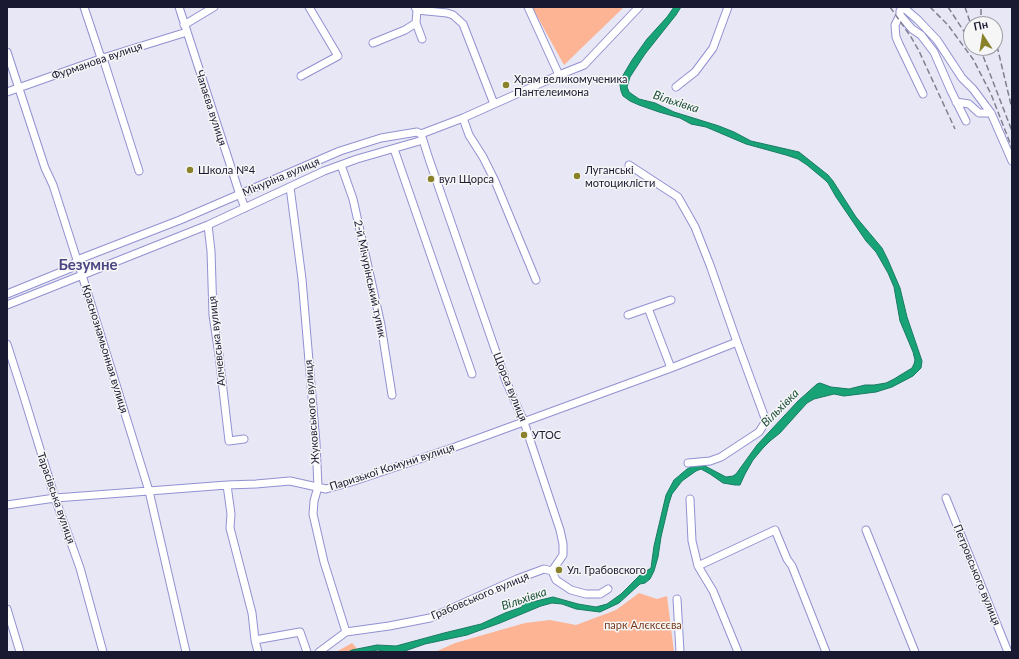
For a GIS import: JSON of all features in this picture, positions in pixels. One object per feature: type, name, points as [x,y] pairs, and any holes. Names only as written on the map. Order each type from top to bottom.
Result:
[{"type":"street","points":[[84,7],[100,55],[103,58],[139,171]]},
{"type":"street","name":"Чапаєва вулиця","points":[[178,7],[246,208]]},
{"type":"street","name":"Фурманова вулиця","points":[[7,92],[186,28],[214,7]]},
{"type":"street","points":[[301,76],[338,56],[308,7]]},
{"type":"street","points":[[528,7],[559,75]]},
{"type":"street","name":"Мічуріна вулиця","points":[[7,305],[208,224],[341,165],[394,148],[422,137],[584,65],[639,7]]},
{"type":"street","points":[[676,87],[695,72],[713,48],[728,7]]},
{"type":"street","points":[[899,7],[900,15],[912,29],[921,35],[934,52],[950,91],[966,121]]},
{"type":"street","points":[[903,7],[937,40],[962,78],[973,89],[991,113],[1012,161]]},
{"type":"street","points":[[422,39],[416,23],[416,8],[453,15],[463,24],[494,104]]},
{"type":"street","points":[[900,15],[895,25],[896,37],[901,50],[924,94]]},
{"type":"street","points":[[374,43],[405,30],[416,23]]},
{"type":"street","name":"Краснознамьонная вулиця","points":[[7,52],[45,168],[53,185],[149,491],[186,652]]},
{"type":"street","points":[[956,102],[969,104],[979,113],[991,113]]},
{"type":"street","points":[[463,118],[469,135],[483,157],[495,181],[536,280]]},
{"type":"street","name":"Мічуріна вулиця","points":[[7,294],[71,268],[77,260],[180,220],[340,152],[381,138],[417,132],[422,137]]},
{"type":"street","name":"Щорса вулиця","points":[[422,137],[506,381],[524,422],[560,530],[563,544],[563,555],[552,571]]},
{"type":"street","points":[[394,148],[472,374]]},
{"type":"street","name":"2-й Мічурінський тупик","points":[[341,165],[353,199],[379,318],[392,395]]},
{"type":"street","points":[[629,165],[678,197],[695,227],[766,421],[759,432],[721,457],[710,461],[688,463]]},
{"type":"street","name":"Жуковського вулиця","points":[[290,187],[302,278],[316,442],[318,487],[314,501],[313,514],[324,562],[346,632]]},
{"type":"street","name":"Алчевська вулиця","points":[[208,224],[211,251],[213,315],[229,441],[244,439]]},
{"type":"street","points":[[628,315],[671,300]]},
{"type":"street","points":[[648,308],[670,368]]},
{"type":"street","name":"Паризької Комуни вулиця","points":[[7,505],[55,498],[290,481],[326,489],[455,447],[737,342]]},
{"type":"street","name":"Тарасівська вулиця","points":[[7,344],[55,498],[80,568],[103,652]]},
{"type":"street","points":[[227,485],[231,514],[230,528],[252,613],[258,652]]},
{"type":"street","name":"Петровського вулиця","points":[[946,498],[1008,652]]},
{"type":"street","points":[[690,499],[692,541],[698,566],[713,591],[738,652]]},
{"type":"street","points":[[698,566],[775,530],[787,559],[792,566],[826,652]]},
{"type":"street","points":[[866,530],[914,652]]},
{"type":"street","name":"Грабовського вулиця","points":[[319,652],[346,632],[430,618],[517,579],[544,570],[552,571]]},
{"type":"street","points":[[552,571],[556,580],[571,590],[586,594],[600,594],[608,589]]},
{"type":"street","points":[[677,600],[680,652]]},
{"type":"street","points":[[7,609],[20,652]]},
{"type":"street","points":[[256,640],[300,632],[308,652]]},
{"type":"green space","points":[[532,7],[624,7],[564,65]]},
{"type":"green space","name":"парк Алєксєєва","points":[[639,593],[657,599],[667,596],[674,652],[435,652],[455,643],[525,623],[550,620],[576,625],[616,610]]},
{"type":"green space","points":[[352,643],[360,652],[336,652]]},
{"type":"shaded area","points":[[674,7],[681,7],[645,54],[630,77],[627,87],[629,92],[639,99],[655,103],[674,112],[719,126],[751,141],[799,152],[828,175],[856,217],[882,248],[888,260],[900,288],[907,317],[922,361],[921,368],[913,376],[892,387],[876,392],[844,396],[834,394],[814,399],[807,403],[753,460],[740,485],[723,483],[701,469],[682,481],[672,494],[669,503],[658,557],[650,579],[645,583],[640,584],[619,603],[600,612],[576,609],[562,604],[552,603],[467,635],[425,644],[402,652],[387,652],[378,650],[348,652],[377,645],[396,646],[481,624],[522,607],[523,602],[532,602],[553,597],[596,607],[607,604],[621,594],[640,575],[651,568],[654,546],[666,495],[674,480],[687,469],[699,465],[705,466],[726,477],[733,476],[757,445],[798,401],[817,384],[820,383],[831,387],[849,389],[865,385],[886,383],[912,368],[915,360],[913,352],[900,321],[894,287],[888,273],[876,252],[866,241],[825,180],[798,159],[746,144],[706,127],[691,124],[680,118],[639,105],[623,96],[620,85],[622,77],[647,39]]},
{"type":"railway","points":[[890,7],[919,51],[955,129]]},
{"type":"railway","points":[[930,7],[948,25],[973,59],[991,94],[1012,148]]},
{"type":"railway","points":[[948,7],[963,30]]},
{"type":"railway","points":[[965,7],[968,16]]},
{"type":"railway","points":[[981,7],[981,16]]},
{"type":"railway","points":[[983,56],[1012,131]]},
{"type":"railway","points":[[999,56],[1012,109]]},
{"type":"place","name":"Храм великомученика Пантелеимона","points":[[506,85]]},
{"type":"place","name":"Школа №4","points":[[190,170]]},
{"type":"place","name":"Луганські мотоциклісти","points":[[577,176]]},
{"type":"place","name":"вул Щорса","points":[[431,179]]},
{"type":"place","name":"УТОС","points":[[524,435]]},
{"type":"place","name":"Ул. Грабовского","points":[[559,570]]},
{"type":"district","name":"Безумне","points":[[88,265]]},
{"type":"water label","name":"Вільхівка","points":[[676,102]]},
{"type":"water label","name":"Вільхівка","points":[[780,408]]},
{"type":"water label","name":"Вільхівка","points":[[524,599]]}]
